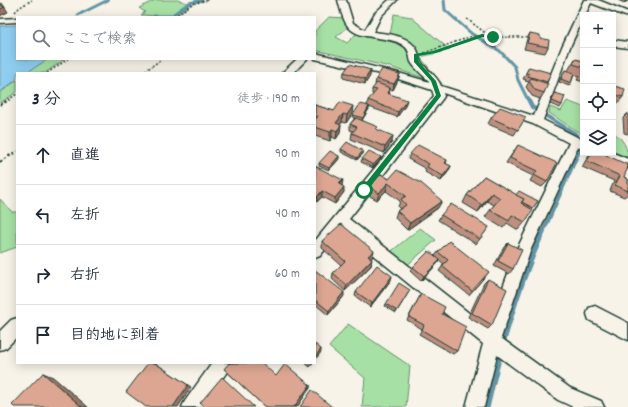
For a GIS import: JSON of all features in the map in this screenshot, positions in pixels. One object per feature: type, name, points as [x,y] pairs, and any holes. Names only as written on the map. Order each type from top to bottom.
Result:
[{"type":"street","points":[[316,251],[439,96],[434,81],[416,58],[409,46],[403,41],[356,30],[350,26],[342,0]]},
{"type":"street","points":[[368,33],[378,15],[392,0]]},
{"type":"street","points":[[539,115],[571,36],[588,0]]},
{"type":"street","points":[[591,0],[628,15]]},
{"type":"street","points":[[3,21],[16,20]]},
{"type":"street","points":[[571,36],[580,38]]},
{"type":"street","points":[[616,43],[628,45]]},
{"type":"street","points":[[316,56],[392,74],[437,89],[539,115],[579,143],[524,249],[492,341],[475,407]]},
{"type":"street","points":[[392,74],[416,58]]},
{"type":"street","points":[[288,72],[301,60]]},
{"type":"street","points":[[609,156],[628,164]]},
{"type":"street","points":[[340,220],[492,341],[564,394],[595,407]]},
{"type":"street","points":[[595,314],[628,332]]},
{"type":"street","points":[[0,342],[16,327]]},
{"type":"street","points":[[191,407],[222,364]]},
{"type":"path","points":[[3,21],[20,7],[32,0]]},
{"type":"path","points":[[175,16],[192,4],[208,0]]},
{"type":"path","points":[[467,19],[488,35],[493,37],[532,37]]},
{"type":"path","points":[[416,58],[471,38],[488,35]]},
{"type":"path","points":[[48,72],[66,60]]},
{"type":"path","points":[[143,72],[161,60]]},
{"type":"path","points":[[0,105],[16,95]]},
{"type":"path","points":[[0,162],[16,152]]},
{"type":"green space","points":[[155,0],[179,0],[190,4],[176,16],[141,15],[145,12],[139,8]]},
{"type":"green space","points":[[394,14],[411,17],[450,50],[420,57],[442,84],[390,67],[316,50],[316,30],[329,17],[345,18],[347,28],[336,37],[347,43],[357,33],[390,35]]},
{"type":"green space","points":[[46,60],[64,60],[46,72],[28,72]]},
{"type":"green space","points":[[16,81],[16,93],[0,103],[0,93]]},
{"type":"green space","points":[[567,101],[580,106],[580,133],[549,113],[550,107],[561,111]]},
{"type":"green space","points":[[616,135],[624,143],[628,158],[616,153]]},
{"type":"green space","points":[[0,199],[12,212],[16,212],[16,247],[0,253]]},
{"type":"green space","points":[[420,228],[436,240],[405,267],[388,254]]},
{"type":"green space","points":[[348,324],[410,366],[406,407],[362,407],[365,378],[329,347]]},
{"type":"water","points":[[16,25],[16,60],[46,60],[28,72],[16,72],[16,80],[0,92],[0,26]]},
{"type":"building","points":[[530,33],[540,35],[540,38],[549,40],[548,47],[527,43]]},
{"type":"building","points":[[575,59],[580,60],[580,66],[573,64]]},
{"type":"building","points":[[350,64],[371,70],[365,79],[344,72]]},
{"type":"building","points":[[529,67],[551,73],[547,82],[528,76],[529,74],[526,73]]},
{"type":"building","points":[[382,69],[400,74],[394,84],[376,79]]},
{"type":"building","points":[[565,70],[574,73],[571,83],[561,79]]},
{"type":"building","points":[[531,78],[548,84],[544,93],[535,90],[529,81]]},
{"type":"building","points":[[377,83],[390,88],[387,93],[407,100],[398,112],[368,100],[377,90],[372,89]]},
{"type":"building","points":[[616,87],[625,89],[623,97],[616,95]]},
{"type":"building","points":[[555,93],[565,96],[562,105],[552,101]]},
{"type":"building","points":[[340,102],[353,106],[347,115],[343,114],[336,123],[341,125],[337,131],[332,129],[330,132],[316,127],[316,119],[318,116],[316,116],[316,105],[334,111]]},
{"type":"building","points":[[360,104],[369,106],[363,118],[353,115]]},
{"type":"building","points":[[500,107],[526,117],[518,130],[491,118]]},
{"type":"building","points":[[356,118],[378,127],[376,129],[393,136],[385,147],[352,133],[357,127],[350,124]]},
{"type":"building","points":[[347,142],[363,151],[357,158],[341,149]]},
{"type":"building","points":[[418,145],[447,160],[445,163],[451,166],[443,176],[427,167],[429,164],[410,154]]},
{"type":"building","points":[[518,145],[557,163],[547,182],[534,175],[537,171],[510,158]]},
{"type":"building","points":[[330,151],[339,156],[329,168],[319,163]]},
{"type":"building","points":[[369,151],[381,157],[373,165],[362,159]]},
{"type":"building","points":[[590,156],[608,156],[628,165],[624,177],[628,179],[628,191],[615,185],[620,176],[587,161]]},
{"type":"building","points":[[316,166],[343,180],[339,184],[344,187],[335,198],[322,191],[317,197]]},
{"type":"building","points":[[397,170],[421,183],[442,201],[410,223],[397,211],[406,205],[401,199],[406,196],[388,183],[379,193],[369,187],[381,174],[389,179]]},
{"type":"building","points":[[484,176],[524,199],[521,203],[533,210],[525,222],[512,215],[509,221],[490,210],[500,198],[492,193],[482,205],[467,195]]},
{"type":"building","points":[[519,191],[538,201],[533,208],[522,202],[524,199],[516,195]]},
{"type":"building","points":[[451,204],[489,227],[480,239],[441,215]]},
{"type":"building","points":[[341,224],[374,251],[368,256],[372,259],[347,285],[333,273],[345,261],[322,241]]},
{"type":"building","points":[[449,241],[489,272],[472,291],[442,266],[448,260],[438,252]]},
{"type":"building","points":[[508,243],[522,250],[513,269],[498,261]]},
{"type":"building","points":[[429,251],[440,260],[424,276],[413,267]]},
{"type":"building","points":[[377,265],[392,276],[372,303],[356,292]]},
{"type":"building","points":[[316,271],[344,292],[329,311],[316,301]]},
{"type":"building","points":[[488,279],[507,289],[492,325],[472,313]]},
{"type":"building","points":[[399,283],[410,290],[397,311],[386,304]]},
{"type":"building","points":[[421,294],[445,307],[442,314],[466,327],[457,351],[422,330],[424,325],[409,317]]},
{"type":"building","points":[[316,345],[321,349],[316,356]]},
{"type":"building","points":[[147,364],[156,364],[188,385],[173,407],[146,407],[126,392]]},
{"type":"building","points":[[228,364],[263,364],[276,376],[285,364],[310,385],[294,407],[265,407],[224,369]]},
{"type":"building","points":[[43,373],[82,407],[14,407],[12,405]]},
{"type":"building","points":[[222,377],[254,407],[204,407],[200,403]]},
{"type":"building","points":[[312,390],[332,407],[300,407]]},
{"type":"waterway","points":[[78,15],[108,0]]},
{"type":"waterway","points":[[154,16],[171,16],[189,3],[202,0]]},
{"type":"waterway","points":[[444,0],[445,10],[472,34],[500,51],[515,67],[518,80],[528,100]]},
{"type":"waterway","points":[[528,99],[532,107],[574,133],[581,140],[580,149],[543,232]]},
{"type":"waterway","points":[[487,407],[510,318],[525,274],[543,231]]},
{"type":"route","points":[[364,190],[439,96],[434,81],[416,62],[416,55],[434,52],[482,35],[493,37]]}]
